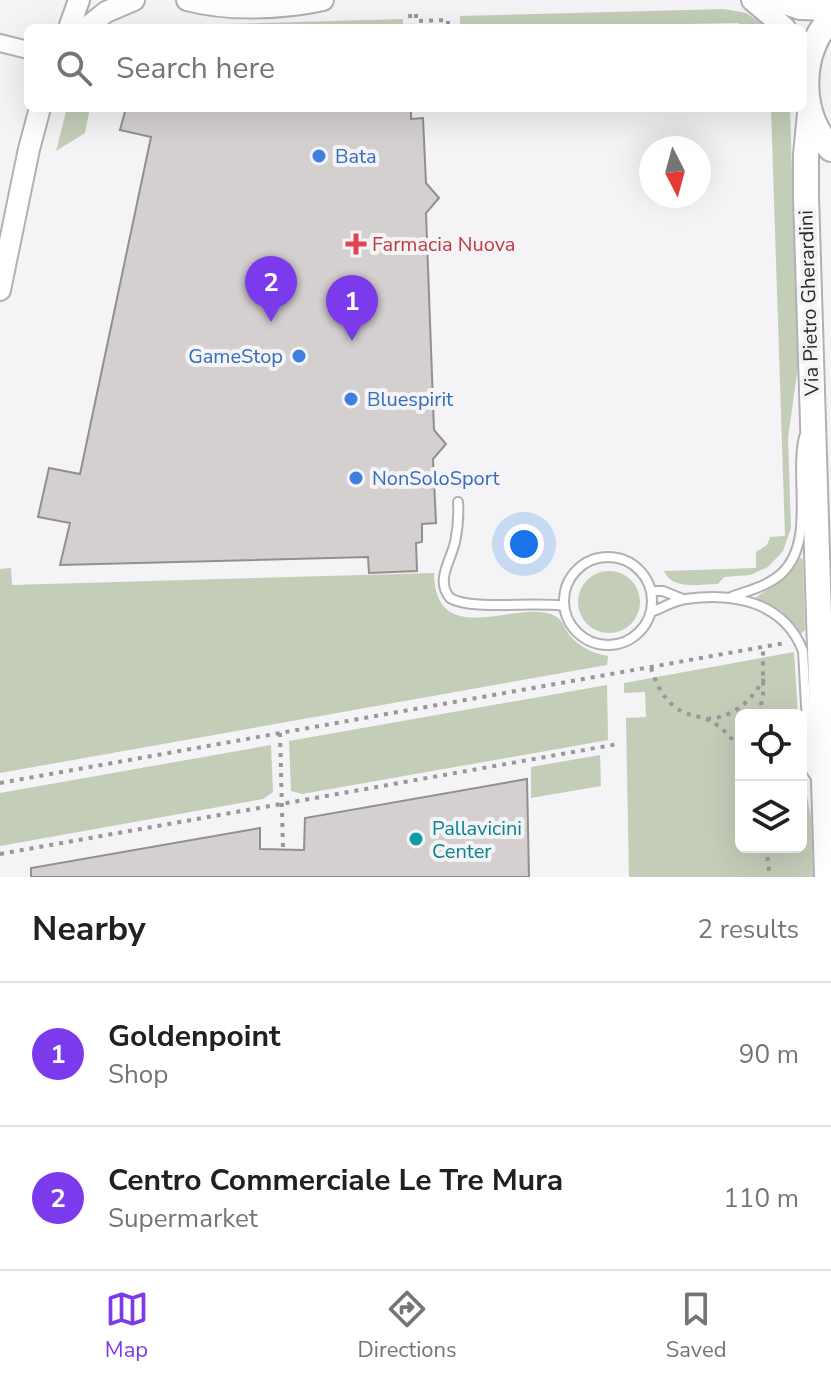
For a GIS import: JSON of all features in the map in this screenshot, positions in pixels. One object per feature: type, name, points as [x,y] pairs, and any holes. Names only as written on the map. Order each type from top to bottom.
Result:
[{"type":"main road","points":[[807,67],[817,37],[831,18]]},
{"type":"main road","points":[[807,96],[817,130],[831,149]]},
{"type":"main road","name":"Via Pietro Gherardini","points":[[810,113],[806,196],[827,877]]},
{"type":"street","points":[[70,24],[79,0]]},
{"type":"street","points":[[91,24],[106,12],[134,0]]},
{"type":"street","points":[[187,0],[217,6],[290,5],[323,0]]},
{"type":"street","points":[[752,0],[780,24]]},
{"type":"street","points":[[774,0],[800,9],[831,10]]},
{"type":"street","points":[[0,43],[24,49]]},
{"type":"street","points":[[0,286],[39,112]]},
{"type":"lane","points":[[651,612],[684,599],[730,597],[760,586],[781,573],[796,552],[801,523],[799,455],[812,404]]},
{"type":"lane","points":[[458,502],[459,521],[443,580],[443,587],[450,598],[469,604],[545,603],[564,606]]},
{"type":"lane","points":[[616,557],[630,563],[642,573],[651,591],[651,612],[637,635],[621,643],[603,645],[580,635],[569,622],[564,606],[566,587],[575,571],[599,558],[616,557]]},
{"type":"lane","points":[[651,591],[663,591],[684,599]]},
{"type":"lane","points":[[730,597],[770,609],[783,619],[798,641],[805,662],[810,769],[824,788]]},
{"type":"path","points":[[412,24],[413,14]]},
{"type":"path","points":[[413,14],[416,21],[448,20],[448,24]]},
{"type":"path","points":[[0,783],[798,641]]},
{"type":"path","points":[[760,709],[764,679],[763,648]]},
{"type":"path","points":[[650,667],[661,691],[674,706],[690,715],[707,719],[722,717],[742,707],[764,679]]},
{"type":"path","points":[[707,719],[735,744]]},
{"type":"path","points":[[280,733],[283,849]]},
{"type":"path","points":[[0,854],[618,744]]},
{"type":"path","points":[[767,853],[770,877]]},
{"type":"green space","points":[[724,9],[746,13],[763,24],[460,24],[460,16]]},
{"type":"green space","points":[[403,19],[403,24],[227,24]]},
{"type":"green space","points":[[66,112],[89,112],[85,133],[56,151]]},
{"type":"green space","points":[[771,112],[790,112],[798,366],[788,438],[791,528],[783,551],[768,567],[750,575],[724,577],[718,584],[695,585],[680,584],[664,571],[756,568],[756,552],[767,545],[770,537],[785,536]]},
{"type":"green space","points":[[799,558],[803,562],[805,630],[801,634],[781,611],[755,598],[779,582]]},
{"type":"green space","points":[[11,568],[12,585],[434,573],[438,597],[449,611],[464,617],[540,612],[555,616],[579,644],[608,656],[607,665],[0,773],[0,569]]},
{"type":"green space","points":[[609,571],[621,573],[631,580],[638,590],[638,614],[631,624],[621,631],[609,633],[597,631],[587,624],[580,614],[578,602],[580,590],[587,580],[597,573]]},
{"type":"green space","points":[[794,652],[798,709],[735,709],[735,853],[807,853],[807,796],[811,817],[813,877],[629,877],[626,718],[646,717],[645,692],[624,693],[624,683]]},
{"type":"green space","points":[[607,685],[608,740],[302,794],[291,791],[289,741]]},
{"type":"green space","points":[[271,745],[273,792],[263,799],[0,846],[0,793]]},
{"type":"green space","points":[[600,755],[601,786],[531,798],[531,767]]},
{"type":"building","points":[[125,112],[411,112],[411,119],[423,118],[426,183],[439,198],[426,213],[434,430],[446,444],[433,459],[436,523],[422,524],[422,542],[416,543],[417,571],[369,573],[368,557],[60,565],[70,523],[38,517],[49,468],[80,474],[151,137],[120,130]]},
{"type":"building","name":"Pallavicini Center","points":[[527,779],[529,877],[31,877],[31,868],[260,828],[260,849],[304,850],[305,818]]},
{"type":"place","name":"Bata","points":[[319,156]]},
{"type":"place","name":"Farmacia Nuova","points":[[356,244]]},
{"type":"place","name":"Centro Commerciale Le Tre Mura","points":[[271,322]]},
{"type":"place","name":"Goldenpoint","points":[[352,341]]},
{"type":"place","name":"GameStop","points":[[299,356]]},
{"type":"place","name":"Bluespirit","points":[[351,399]]},
{"type":"place","name":"NonSoloSport","points":[[356,478]]},
{"type":"place","name":"Pallavicini Center","points":[[416,839]]}]
